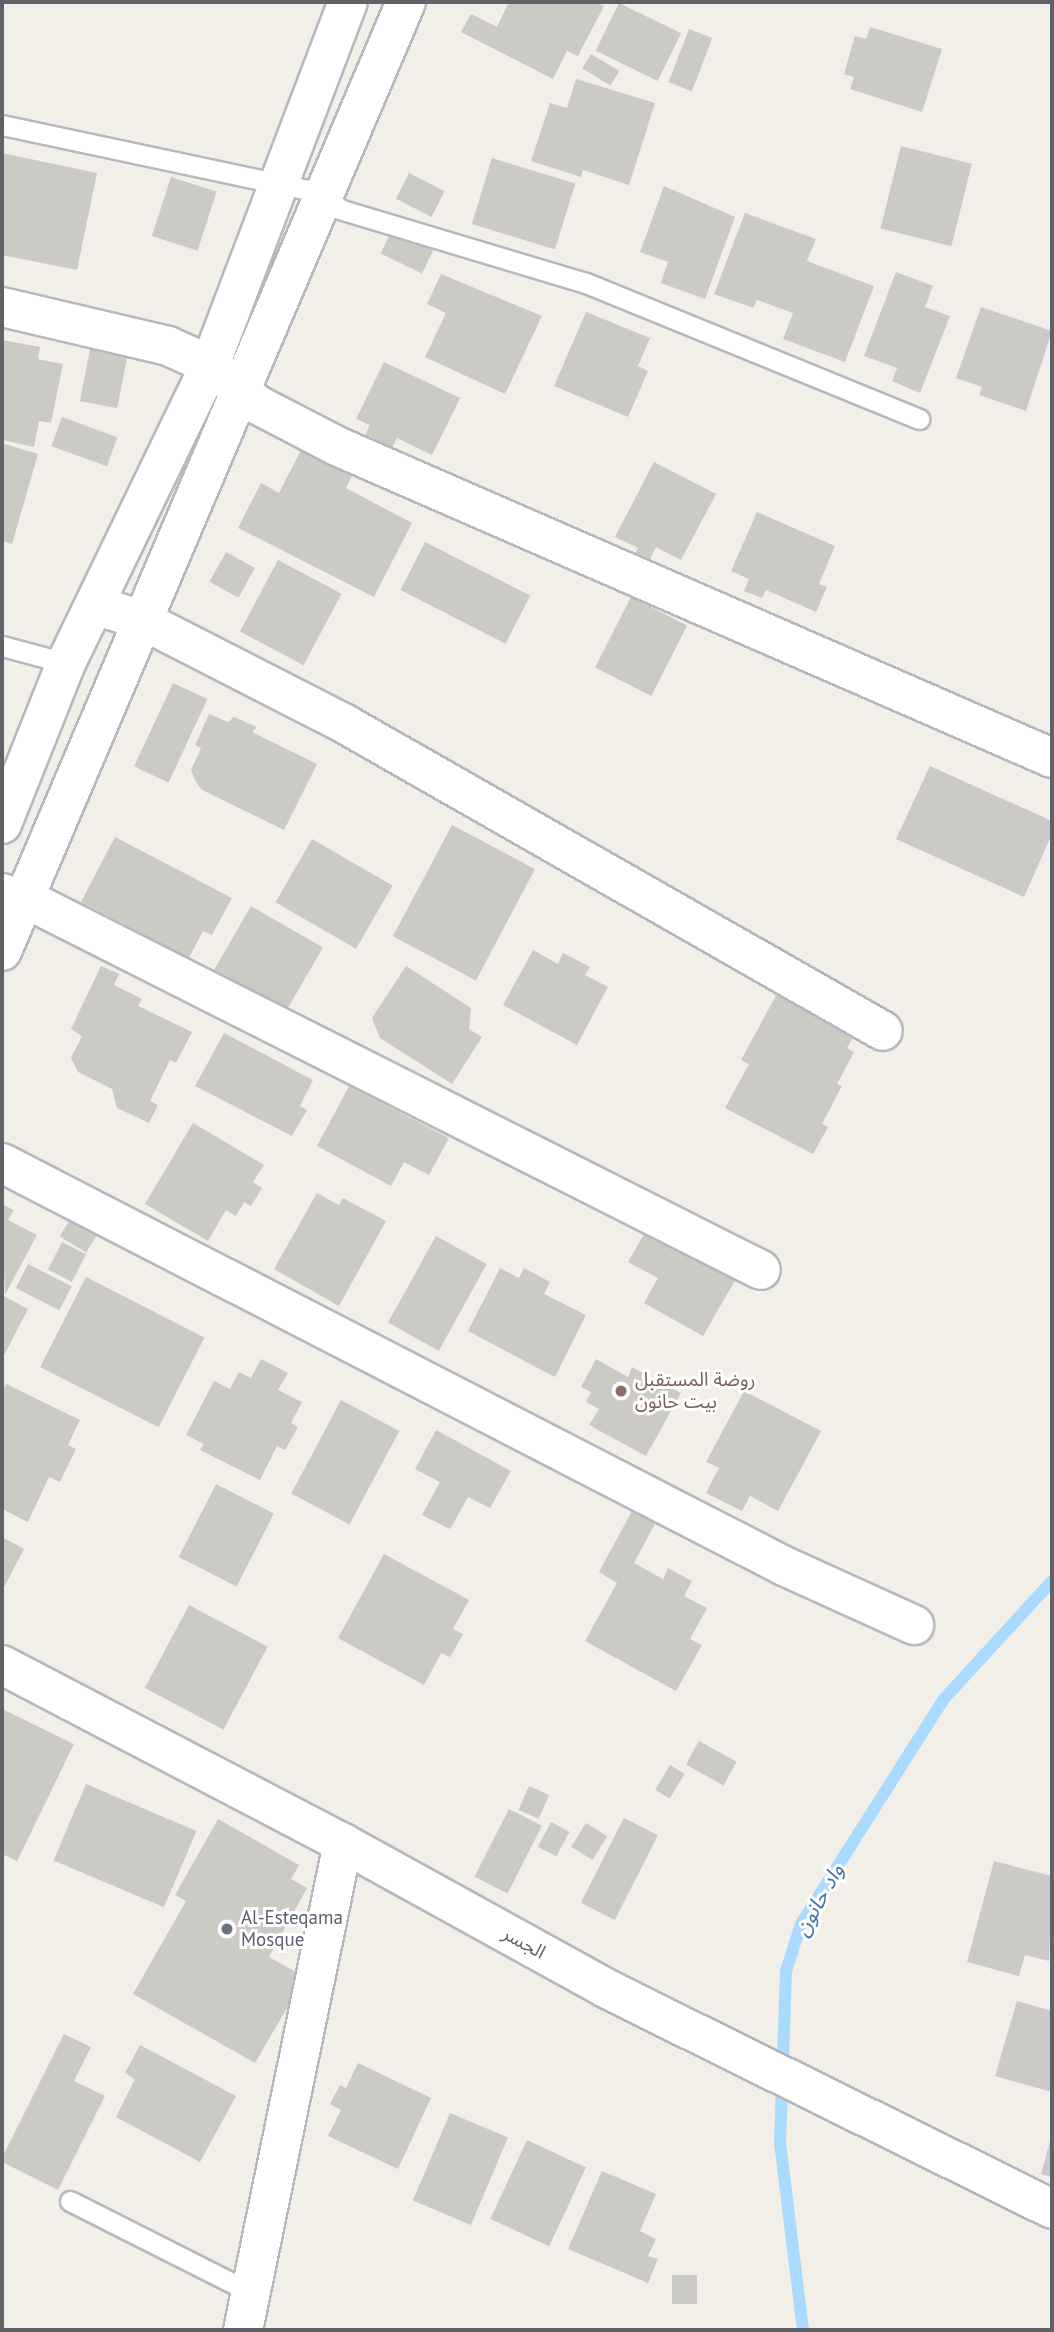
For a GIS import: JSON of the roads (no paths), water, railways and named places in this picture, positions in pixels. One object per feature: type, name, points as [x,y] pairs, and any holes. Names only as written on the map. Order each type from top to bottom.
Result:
[{"type":"street","points":[[2,824],[66,663],[210,365],[348,2]]},
{"type":"street","points":[[2,951],[13,896],[144,621],[406,2]]},
{"type":"street","points":[[2,307],[168,346],[210,365],[242,393],[339,447],[1052,758]]},
{"type":"street","points":[[95,605],[144,621],[345,724],[883,1031]]},
{"type":"street","points":[[13,896],[761,1270]]},
{"type":"street","points":[[2,1163],[784,1566],[914,1625]]},
{"type":"street","name":"الجسر","points":[[2,1665],[343,1843],[607,1989],[1052,2209]]},
{"type":"street","points":[[243,2330],[343,1843]]},
{"type":"lane","points":[[2,125],[326,194],[339,209],[586,283],[919,419]]},
{"type":"lane","points":[[2,646],[66,663]]},
{"type":"lane","points":[[70,2201],[250,2292]]},
{"type":"waterway","name":"واد حانون","points":[[803,2330],[780,2144],[786,1971],[801,1924],[943,1700],[1052,1581]]},
{"type":"place","name":"روضة المستقبل بيت حانون","points":[[621,1391]]},
{"type":"place","name":"Al-Esteqama Mosque","points":[[227,1929]]}]
